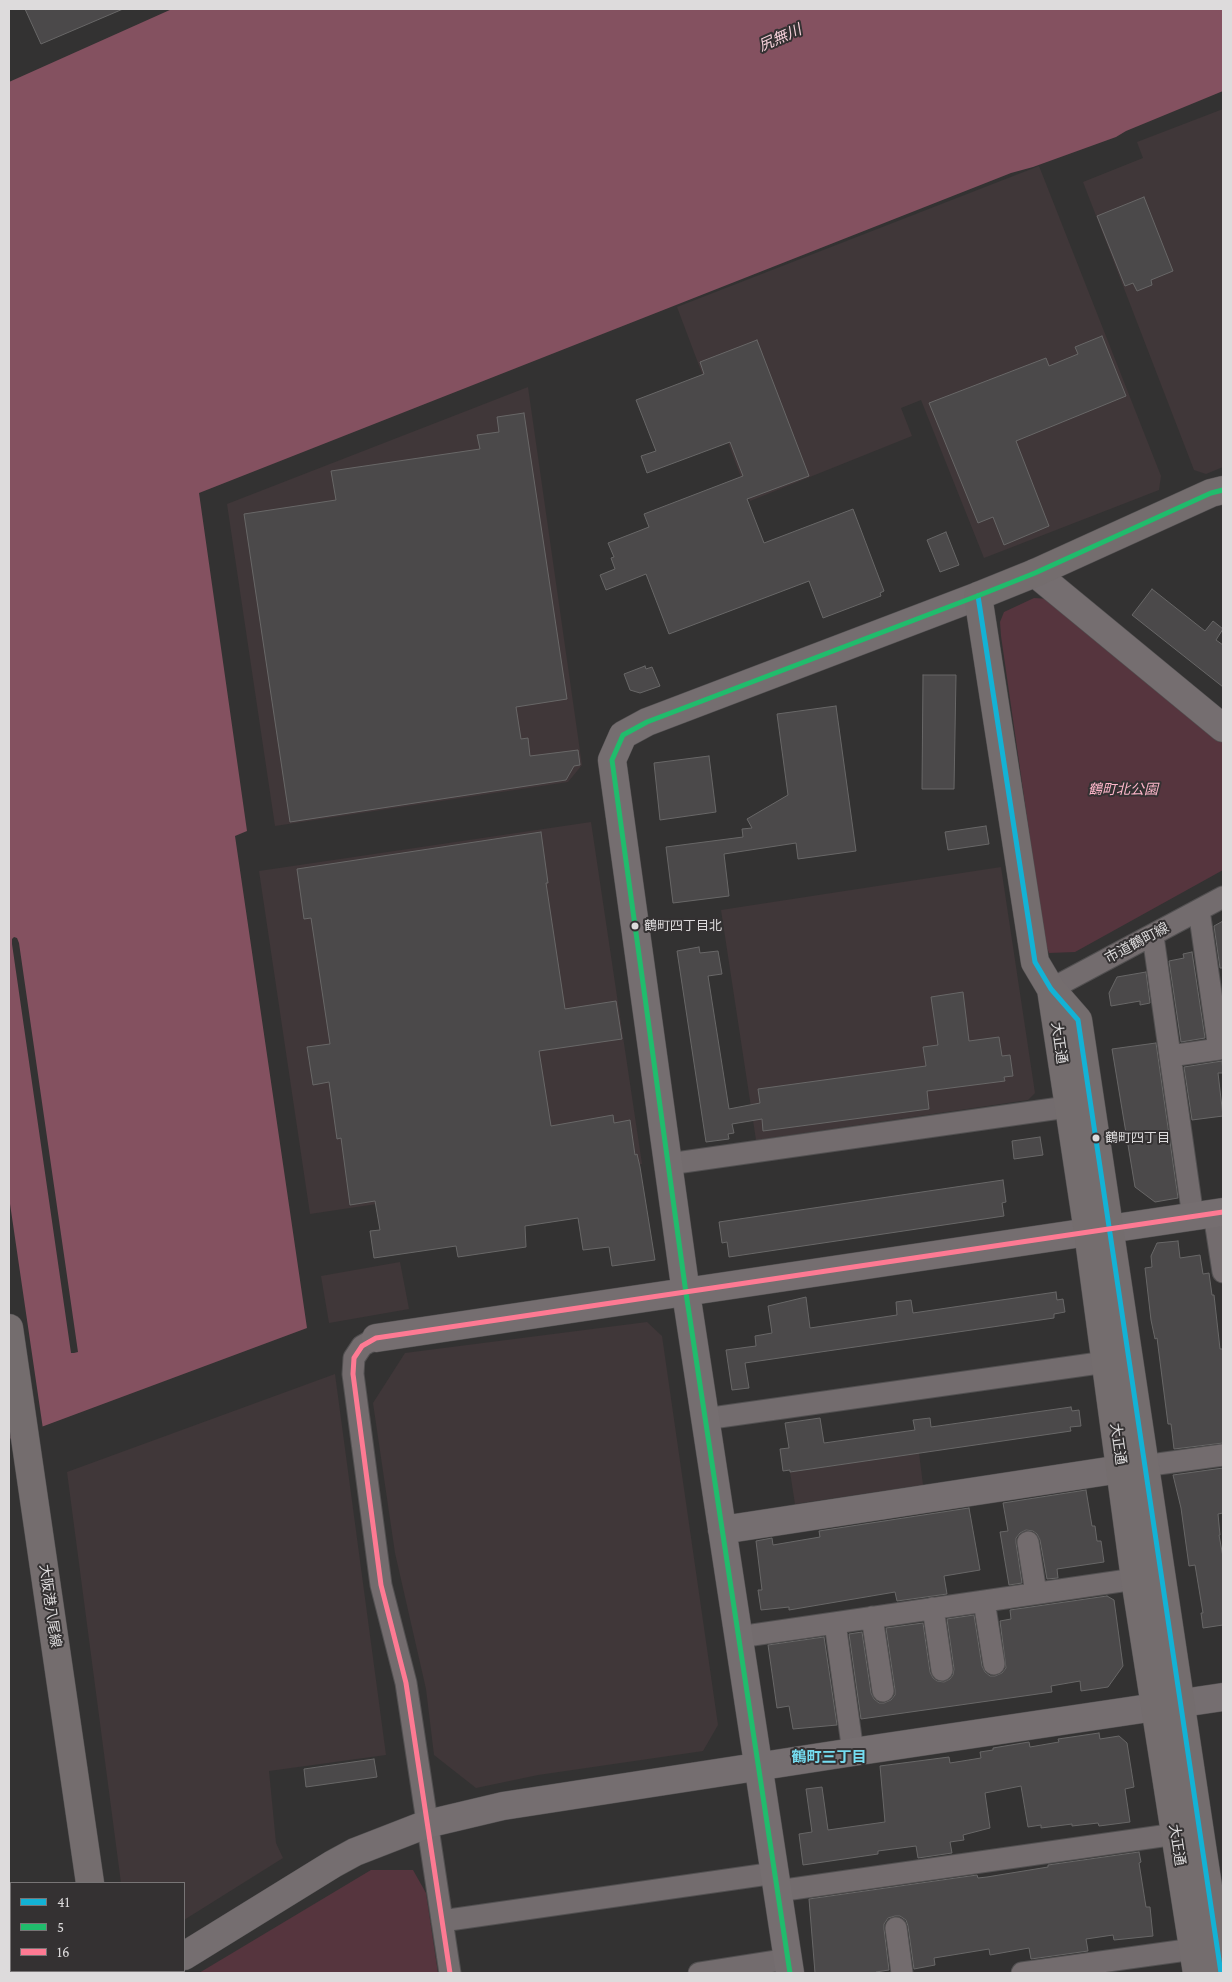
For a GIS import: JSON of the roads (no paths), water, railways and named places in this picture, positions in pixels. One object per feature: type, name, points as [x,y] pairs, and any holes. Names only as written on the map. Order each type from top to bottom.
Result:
[{"type":"main road","points":[[1051,989],[1035,962],[978,596],[1035,573],[1223,490]]},
{"type":"main road","name":"大正通","points":[[1051,989],[1067,1107],[1098,1231],[1208,1953]]},
{"type":"main road","name":"大正通","points":[[1051,989],[1078,1020],[1098,1231],[1106,1362],[1133,1468],[1135,1579],[1169,1705],[1176,1834],[1208,1953],[1221,1973]]},
{"type":"main road","name":"大阪港八尾線","points":[[9,1328],[90,1882]]},
{"type":"street","points":[[1035,573],[1223,728]]},
{"type":"street","points":[[699,1973],[789,1966],[760,1766],[686,1293],[612,760],[622,735],[647,722],[978,596]]},
{"type":"street","name":"市道鶴町線","points":[[1051,989],[1223,897]]},
{"type":"street","points":[[1170,1056],[1219,1049],[1199,910]]},
{"type":"street","points":[[1152,936],[1170,1056],[1223,1272]]},
{"type":"street","points":[[669,1164],[1067,1107]]},
{"type":"street","points":[[450,1973],[406,1683],[381,1585],[353,1374],[354,1358],[362,1346],[376,1338],[1210,1214]]},
{"type":"street","points":[[705,1419],[1106,1362]]},
{"type":"street","points":[[722,1530],[1223,1455]]},
{"type":"street","points":[[1028,1542],[1036,1593]]},
{"type":"street","points":[[739,1637],[1135,1579]]},
{"type":"street","points":[[984,1601],[994,1664]]},
{"type":"street","points":[[933,1608],[942,1670]]},
{"type":"street","points":[[872,1617],[883,1691]]},
{"type":"street","points":[[835,1623],[853,1752]]},
{"type":"street","points":[[185,1955],[273,1899],[355,1852],[426,1824],[503,1806],[1223,1697]]},
{"type":"street","points":[[442,1921],[1176,1834]]},
{"type":"street","points":[[896,1928],[902,1973]]},
{"type":"street","points":[[1022,1973],[1208,1953]]},
{"type":"water","name":"尻無川","points":[[172,9],[1223,9],[1223,91],[1126,131],[1116,137],[1011,173],[199,493],[247,831],[235,836],[307,1328],[9,1439],[9,82]]},
{"type":"place","name":"鶴町四丁目北","points":[[635,926]]},
{"type":"place","name":"鶴町四丁目","points":[[1096,1138]]},
{"type":"district","name":"鶴町三丁目","points":[[829,1757]]},
{"type":"park label","name":"鶴町北公園","points":[[1123,790]]}]
